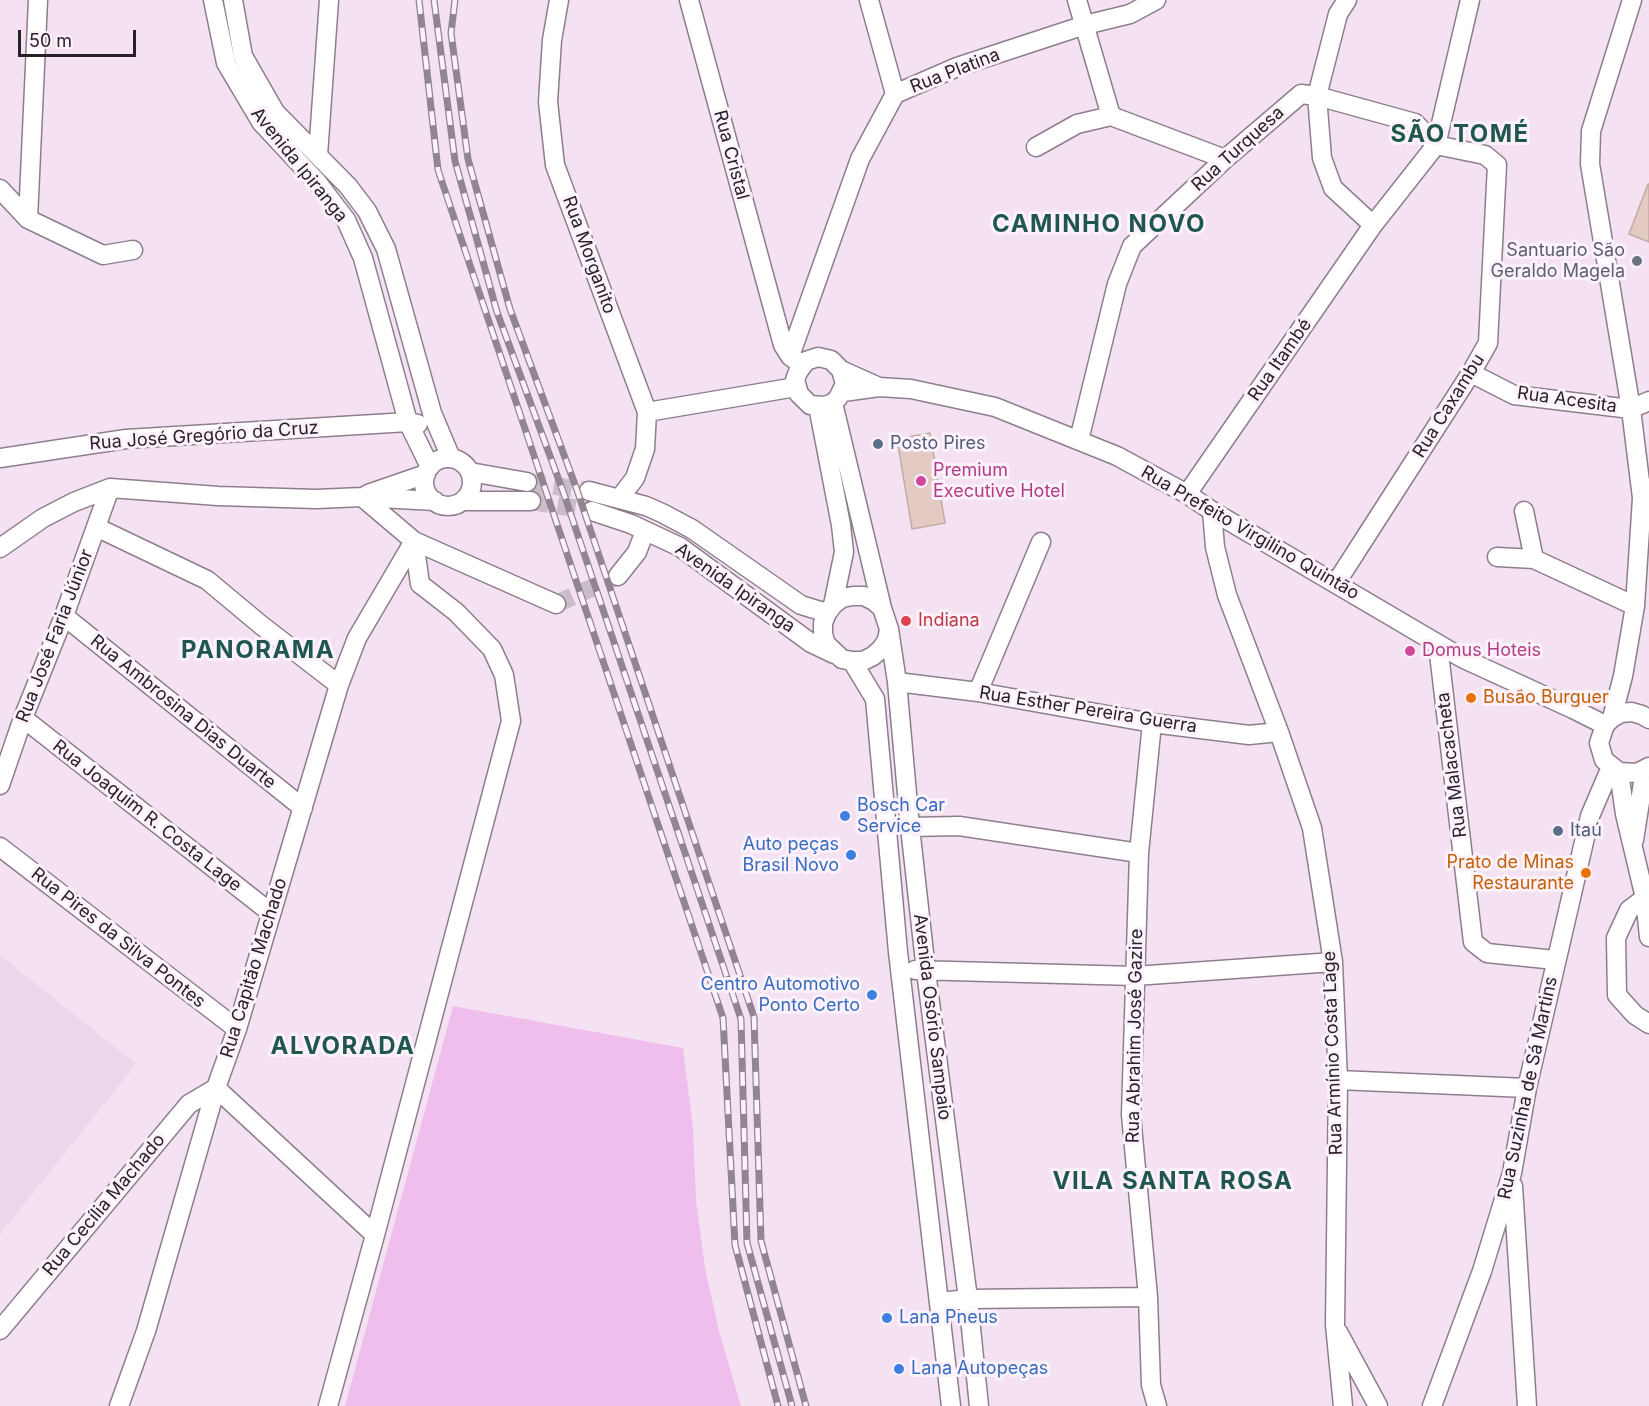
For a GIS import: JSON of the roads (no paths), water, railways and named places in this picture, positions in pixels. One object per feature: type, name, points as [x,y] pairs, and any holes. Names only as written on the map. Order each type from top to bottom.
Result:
[{"type":"street","points":[[28,219],[38,0]]},
{"type":"street","name":"Avenida Ipiranga","points":[[213,0],[226,63],[261,122],[317,182],[346,220],[363,258],[408,422],[428,470]]},
{"type":"street","name":"Avenida Ipiranga","points":[[232,0],[243,56],[274,112],[348,186],[368,211],[386,249],[432,413],[451,458]]},
{"type":"street","points":[[318,155],[329,0]]},
{"type":"street","name":"Rua Morganito","points":[[559,0],[552,40],[548,102],[555,165],[647,412],[645,450],[636,478],[619,499]]},
{"type":"street","name":"Rua Cristal","points":[[689,0],[783,345],[796,360]]},
{"type":"street","points":[[869,0],[895,94]]},
{"type":"street","points":[[1077,0],[1111,116]]},
{"type":"street","name":"Rua Platina","points":[[796,360],[797,332],[860,159],[895,94],[957,67],[1085,25],[1130,14],[1156,0]]},
{"type":"street","points":[[1347,0],[1338,14],[1317,96],[1322,158],[1333,188],[1373,225]]},
{"type":"street","points":[[1436,145],[1470,0]]},
{"type":"street","points":[[1632,0],[1591,131],[1590,164],[1631,409],[1642,498],[1635,606],[1623,676],[1599,743],[1604,760],[1615,769],[1637,773],[1647,768]]},
{"type":"street","name":"Rua Turquesa","points":[[1079,440],[1117,284],[1132,246],[1225,159],[1301,93],[1317,96]]},
{"type":"street","points":[[1317,96],[1415,123],[1436,145]]},
{"type":"street","points":[[1036,147],[1077,124],[1111,116],[1225,159]]},
{"type":"street","name":"Rua Itambé","points":[[1187,494],[1373,225],[1436,145]]},
{"type":"street","name":"Rua Caxambu","points":[[1336,583],[1488,343],[1497,165],[1485,155],[1436,145]]},
{"type":"street","points":[[0,189],[28,219],[103,255],[133,250]]},
{"type":"street","name":"Rua Cristal","points":[[775,310],[797,332]]},
{"type":"street","points":[[797,332],[824,358],[837,364],[842,370],[845,384],[831,400],[844,552],[830,609],[823,623],[823,634],[826,644],[847,660],[863,661],[881,649],[887,640],[888,629],[831,400]]},
{"type":"street","points":[[824,358],[796,360],[796,387],[804,400],[831,400]]},
{"type":"street","name":"Rua Prefeito Virgilino Quintão","points":[[842,370],[879,387]]},
{"type":"street","name":"Rua Acesita","points":[[1471,373],[1514,395],[1631,409]]},
{"type":"street","points":[[647,412],[796,387]]},
{"type":"street","name":"Rua Prefeito Virgilino Quintão","points":[[831,400],[879,387],[911,389],[995,406],[1079,440],[1117,456],[1187,494],[1462,658],[1608,722]]},
{"type":"street","points":[[1631,409],[1649,400]]},
{"type":"street","points":[[408,422],[426,426],[441,435]]},
{"type":"street","name":"Rua José Gregório da Cruz","points":[[0,458],[126,439],[408,422]]},
{"type":"street","points":[[362,497],[428,470],[436,462],[451,458],[459,460],[470,472],[472,479],[471,487],[463,501]]},
{"type":"street","points":[[428,470],[426,489],[435,501]]},
{"type":"street","points":[[470,472],[527,482]]},
{"type":"street","points":[[1642,498],[1649,478]]},
{"type":"street","points":[[0,548],[43,518],[74,502],[110,488],[218,496],[316,499],[362,497],[435,501],[449,506],[463,501],[531,501]]},
{"type":"street","name":"Rua José Faria Júnior","points":[[0,785],[110,488]]},
{"type":"street","name":"Avenida Ipiranga","points":[[589,491],[646,506],[672,518],[692,529],[801,605],[830,609]]},
{"type":"street","points":[[362,497],[414,541],[556,604]]},
{"type":"street","name":"Avenida Ipiranga","points":[[592,511],[632,524],[680,547],[811,643],[847,660]]},
{"type":"street","name":"Rua Armínio Costa Lage","points":[[1212,511],[1215,547],[1227,595],[1279,732],[1312,828],[1333,962],[1338,1080],[1335,1325],[1343,1404]]},
{"type":"street","points":[[1524,511],[1534,559]]},
{"type":"street","points":[[96,527],[207,580],[339,685]]},
{"type":"street","points":[[618,576],[637,552],[645,531]]},
{"type":"street","points":[[328,1406],[511,721],[504,675],[492,649],[456,612],[420,584],[414,541]]},
{"type":"street","name":"Rua Capitão Machado","points":[[119,1406],[146,1331],[216,1088],[237,1029],[339,685],[357,638],[414,541]]},
{"type":"street","points":[[978,692],[1041,542]]},
{"type":"street","points":[[1497,557],[1534,559],[1635,606]]},
{"type":"street","points":[[830,609],[842,598],[853,596],[864,596],[882,608]]},
{"type":"street","name":"Rua Ambrosina Dias Duarte","points":[[64,616],[303,808]]},
{"type":"street","name":"Avenida Osório Sampaio","points":[[888,629],[897,682],[926,971],[968,1299],[979,1406]]},
{"type":"street","name":"Rua Malacacheta","points":[[1438,645],[1473,942],[1487,953],[1556,960]]},
{"type":"street","name":"Avenida Osório Sampaio","points":[[847,660],[875,699],[898,951],[951,1406]]},
{"type":"street","name":"Rua Esther Pereira Guerra","points":[[897,682],[978,692],[1152,723],[1249,735],[1279,732]]},
{"type":"street","points":[[1608,722],[1621,713],[1632,712],[1642,714],[1649,719]]},
{"type":"street","name":"Rua Joaquim R. Costa Lage","points":[[23,718],[271,913]]},
{"type":"street","name":"Rua Abrahim José Gazire","points":[[1152,723],[1139,853],[1131,1115],[1148,1296],[1151,1385],[1157,1406]]},
{"type":"street","points":[[1635,837],[1647,768]]},
{"type":"street","points":[[1615,769],[1624,814],[1635,837],[1649,937]]},
{"type":"street","name":"Rua Suzinha de Sá Martins","points":[[1432,1406],[1482,1271],[1512,1173],[1527,1088],[1590,816],[1615,769]]},
{"type":"street","points":[[1590,816],[1609,807],[1624,814]]},
{"type":"street","points":[[1635,837],[1649,816]]},
{"type":"street","points":[[910,827],[958,826],[1139,853]]},
{"type":"street","name":"Rua Pires da Silva Pontes","points":[[0,847],[237,1029]]},
{"type":"street","points":[[1645,898],[1629,910],[1616,938],[1617,994],[1635,1015],[1649,1024]]},
{"type":"street","points":[[898,951],[910,968],[917,971],[1135,976],[1333,962]]},
{"type":"street","points":[[1338,1080],[1527,1088]]},
{"type":"street","points":[[216,1088],[375,1235]]},
{"type":"street","name":"Rua Cecília Machado","points":[[0,1330],[189,1104],[216,1088]]},
{"type":"street","points":[[1512,1173],[1527,1406]]},
{"type":"street","points":[[939,1302],[968,1299],[1148,1296]]},
{"type":"street","name":"Rua Armínio Costa Lage","points":[[1335,1325],[1378,1404]]},
{"type":"street","name":"Rua Armínio Costa Lage","points":[[1343,1404],[1354,1396],[1362,1396],[1378,1404]]},
{"type":"tunnel","points":[[527,482],[589,491]]},
{"type":"tunnel","points":[[531,501],[592,511]]},
{"type":"tunnel","points":[[556,604],[618,576]]},
{"type":"railway","points":[[419,0],[438,170],[723,1018],[735,1245],[778,1406]]},
{"type":"railway","points":[[434,0],[455,161],[497,312],[564,494],[741,1019],[747,1243],[792,1406]]},
{"type":"railway","points":[[455,0],[451,33],[468,159],[510,309],[577,490],[754,1017],[761,1241],[806,1406]]},
{"type":"place","name":"Santuario São Geraldo Magela","points":[[1637,261]]},
{"type":"place","name":"Posto Pires","points":[[878,444]]},
{"type":"place","name":"Premium Executive Hotel","points":[[921,481]]},
{"type":"place","name":"Indiana","points":[[906,621]]},
{"type":"place","name":"Domus Hoteis","points":[[1410,651]]},
{"type":"place","name":"Busão Burguer","points":[[1471,698]]},
{"type":"place","name":"Bosch Car Service","points":[[845,816]]},
{"type":"place","name":"Itaú","points":[[1558,831]]},
{"type":"place","name":"Auto peças Brasil Novo","points":[[851,855]]},
{"type":"place","name":"Prato de Minas Restaurante","points":[[1586,873]]},
{"type":"place","name":"Centro Automotivo Ponto Certo","points":[[872,995]]},
{"type":"place","name":"Lana Pneus","points":[[887,1318]]},
{"type":"place","name":"Lana Autopeças","points":[[899,1369]]},
{"type":"district","name":"SÃO TOMÉ","points":[[1460,135]]},
{"type":"district","name":"CAMINHO NOVO","points":[[1099,225]]},
{"type":"district","name":"PANORAMA","points":[[258,651]]},
{"type":"district","name":"ALVORADA","points":[[343,1047]]},
{"type":"district","name":"VILA SANTA ROSA","points":[[1173,1182]]}]
